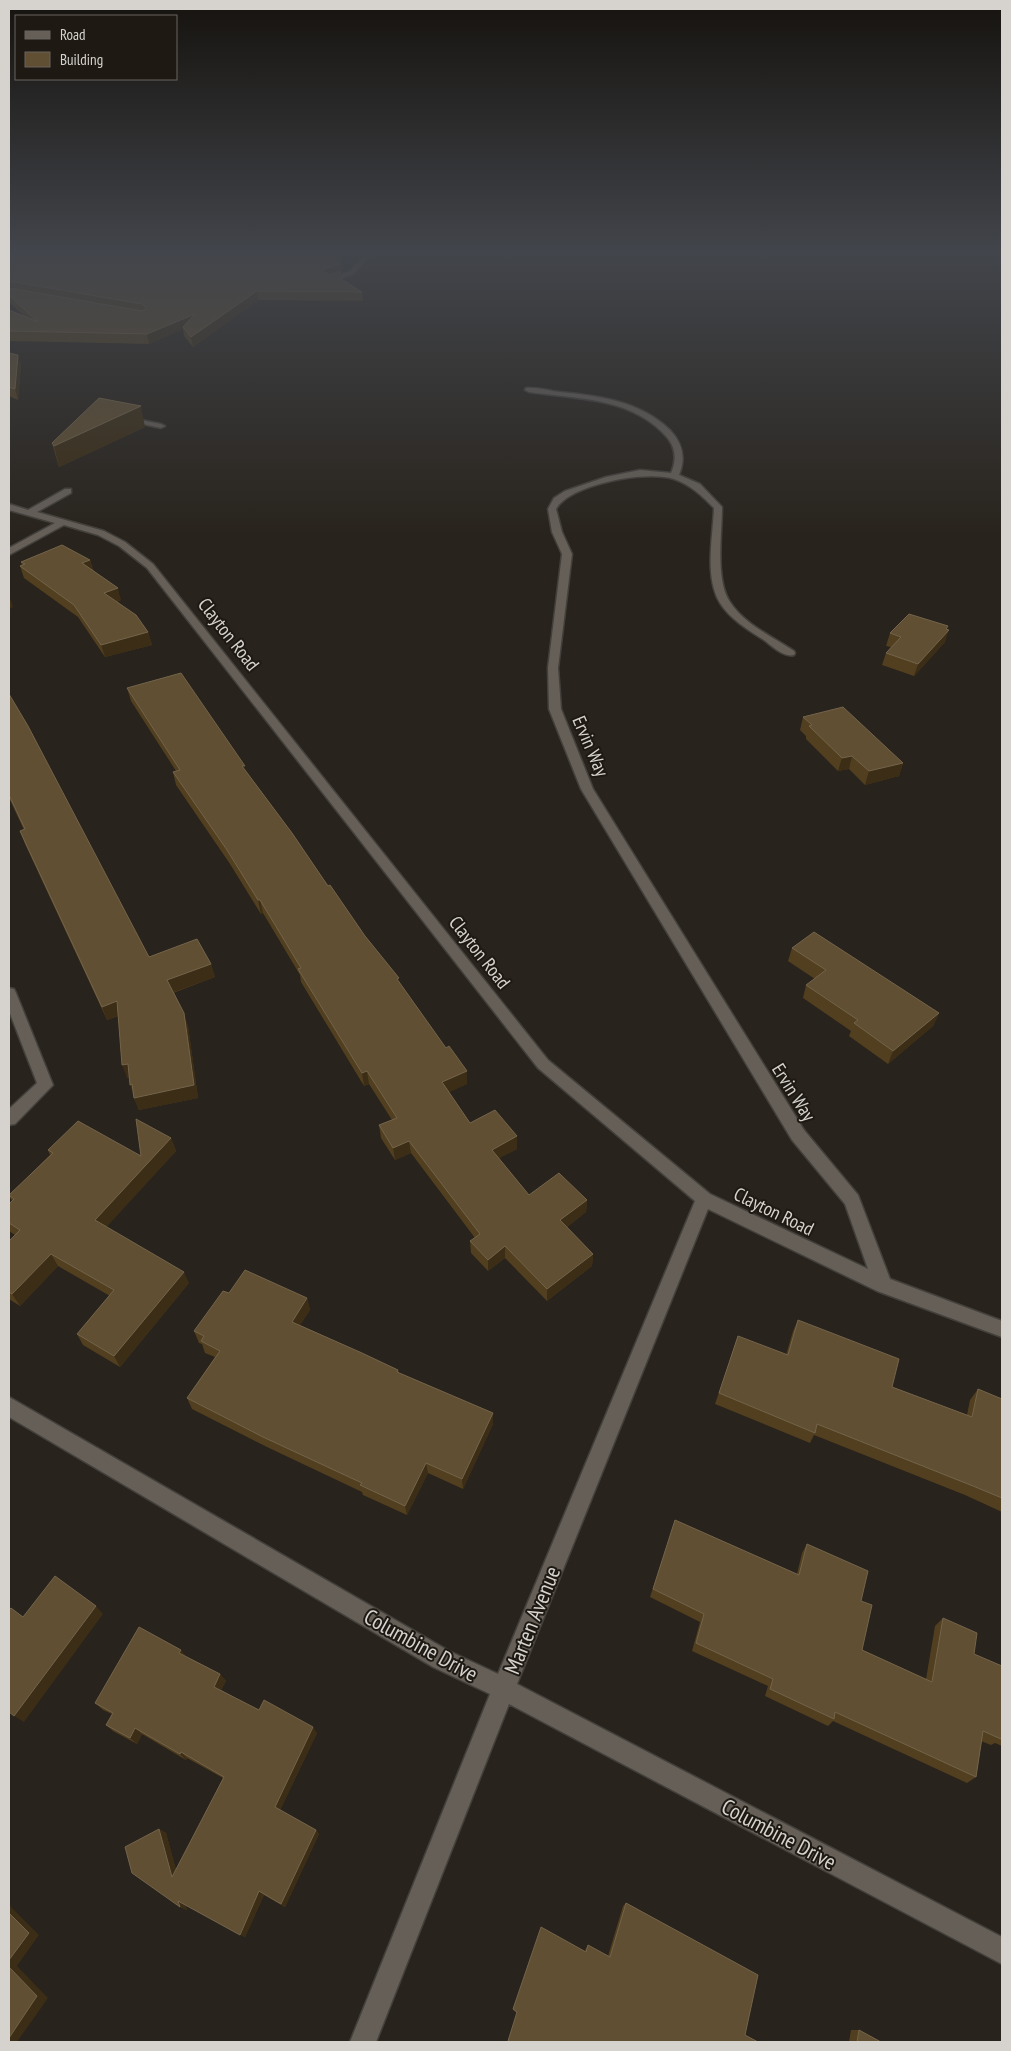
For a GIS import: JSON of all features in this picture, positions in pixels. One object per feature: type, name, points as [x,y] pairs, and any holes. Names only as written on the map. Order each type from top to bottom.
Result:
[{"type":"street","points":[[529,390],[602,400],[623,404],[640,411],[660,423],[679,449],[681,463],[674,476]]},
{"type":"street","points":[[114,416],[161,426]]},
{"type":"street","name":"Ervin Way","points":[[790,652],[742,619],[724,602],[717,582],[718,507],[697,486],[674,476],[640,473],[609,479],[568,493],[557,500],[552,509],[557,532],[567,554],[553,668],[555,709],[588,788],[685,952],[798,1135],[852,1200],[883,1285]]},
{"type":"street","points":[[29,513],[68,491]]},
{"type":"street","name":"Clayton Road","points":[[9,507],[101,532],[122,544],[150,566],[543,1064],[704,1200],[883,1285],[1002,1329]]},
{"type":"street","points":[[9,552],[62,522]]},
{"type":"street","points":[[9,993],[45,1085],[9,1119]]},
{"type":"street","name":"Marten Avenue","points":[[363,2042],[504,1689],[704,1200]]},
{"type":"street","name":"Columbine Drive","points":[[9,1406],[441,1659],[504,1689],[1002,1951]]},
{"type":"building","points":[[9,353],[18,355],[15,389],[9,387]]},
{"type":"building","points":[[99,398],[141,406],[54,446],[52,443]]},
{"type":"building","points":[[62,545],[90,560],[82,563],[118,588],[104,593],[136,615],[148,632],[101,645],[74,605],[20,566],[25,564],[21,562]]},
{"type":"building","points":[[909,614],[948,626],[946,629],[949,630],[918,664],[886,653],[901,637],[890,633]]},
{"type":"building","points":[[181,673],[245,766],[242,766],[292,833],[328,886],[330,885],[365,936],[399,978],[397,979],[446,1048],[449,1046],[467,1071],[442,1082],[470,1123],[495,1110],[517,1136],[492,1150],[529,1195],[559,1173],[587,1200],[560,1220],[593,1254],[547,1289],[505,1246],[488,1260],[470,1241],[480,1234],[409,1141],[393,1148],[379,1125],[397,1118],[367,1071],[362,1073],[298,969],[301,968],[260,900],[258,900],[227,850],[173,772],[180,770],[127,688]]},
{"type":"building","points":[[9,694],[28,726],[149,957],[197,939],[211,964],[167,980],[184,1013],[194,1085],[134,1098],[132,1084],[130,1085],[128,1064],[122,1065],[117,1001],[102,1007],[20,831],[25,829],[9,795]]},
{"type":"building","points":[[843,707],[903,763],[869,771],[852,756],[842,758],[809,726],[812,725],[803,717]]},
{"type":"building","points":[[814,932],[939,1013],[893,1051],[854,1023],[858,1020],[806,985],[826,970],[792,948]]},
{"type":"building","points":[[136,1119],[171,1138],[95,1220],[184,1272],[114,1356],[77,1334],[114,1290],[51,1254],[12,1294],[9,1292],[9,1241],[20,1230],[9,1223],[9,1204],[14,1199],[9,1195],[53,1153],[48,1150],[78,1121],[141,1156]]},
{"type":"building","points":[[245,1270],[307,1298],[292,1322],[398,1370],[397,1372],[493,1413],[462,1479],[426,1463],[405,1506],[360,1485],[362,1483],[263,1437],[187,1398],[220,1351],[201,1341],[204,1336],[194,1331],[223,1291],[229,1293]]},
{"type":"building","points":[[798,1320],[899,1359],[892,1387],[972,1417],[978,1389],[1002,1399],[1002,1498],[817,1424],[815,1433],[719,1393],[738,1336],[788,1355]]},
{"type":"building","points":[[675,1520],[799,1575],[807,1544],[868,1571],[861,1601],[872,1605],[862,1650],[932,1682],[943,1618],[977,1633],[974,1654],[1002,1666],[1002,1735],[1001,1739],[983,1731],[976,1777],[835,1712],[834,1719],[770,1689],[773,1679],[696,1643],[704,1614],[653,1589]]},
{"type":"building","points":[[55,1576],[96,1606],[14,1716],[9,1712],[9,1610],[11,1608],[23,1617]]},
{"type":"building","points":[[139,1627],[181,1650],[179,1653],[220,1674],[214,1687],[259,1710],[264,1700],[313,1727],[275,1807],[316,1830],[281,1904],[259,1891],[240,1935],[178,1901],[180,1907],[132,1873],[125,1847],[159,1829],[172,1877],[224,1777],[135,1728],[130,1738],[106,1725],[113,1713],[95,1703]]},
{"type":"building","points":[[626,1903],[758,1975],[745,2035],[758,2042],[508,2041],[517,2012],[513,2009],[541,1927],[586,1952],[588,1945],[610,1957]]},
{"type":"building","points":[[9,1913],[29,1933],[9,1960]]},
{"type":"building","points":[[9,1967],[37,1996],[9,2038]]},
{"type":"building","points":[[859,2030],[881,2042],[857,2042]]}]
